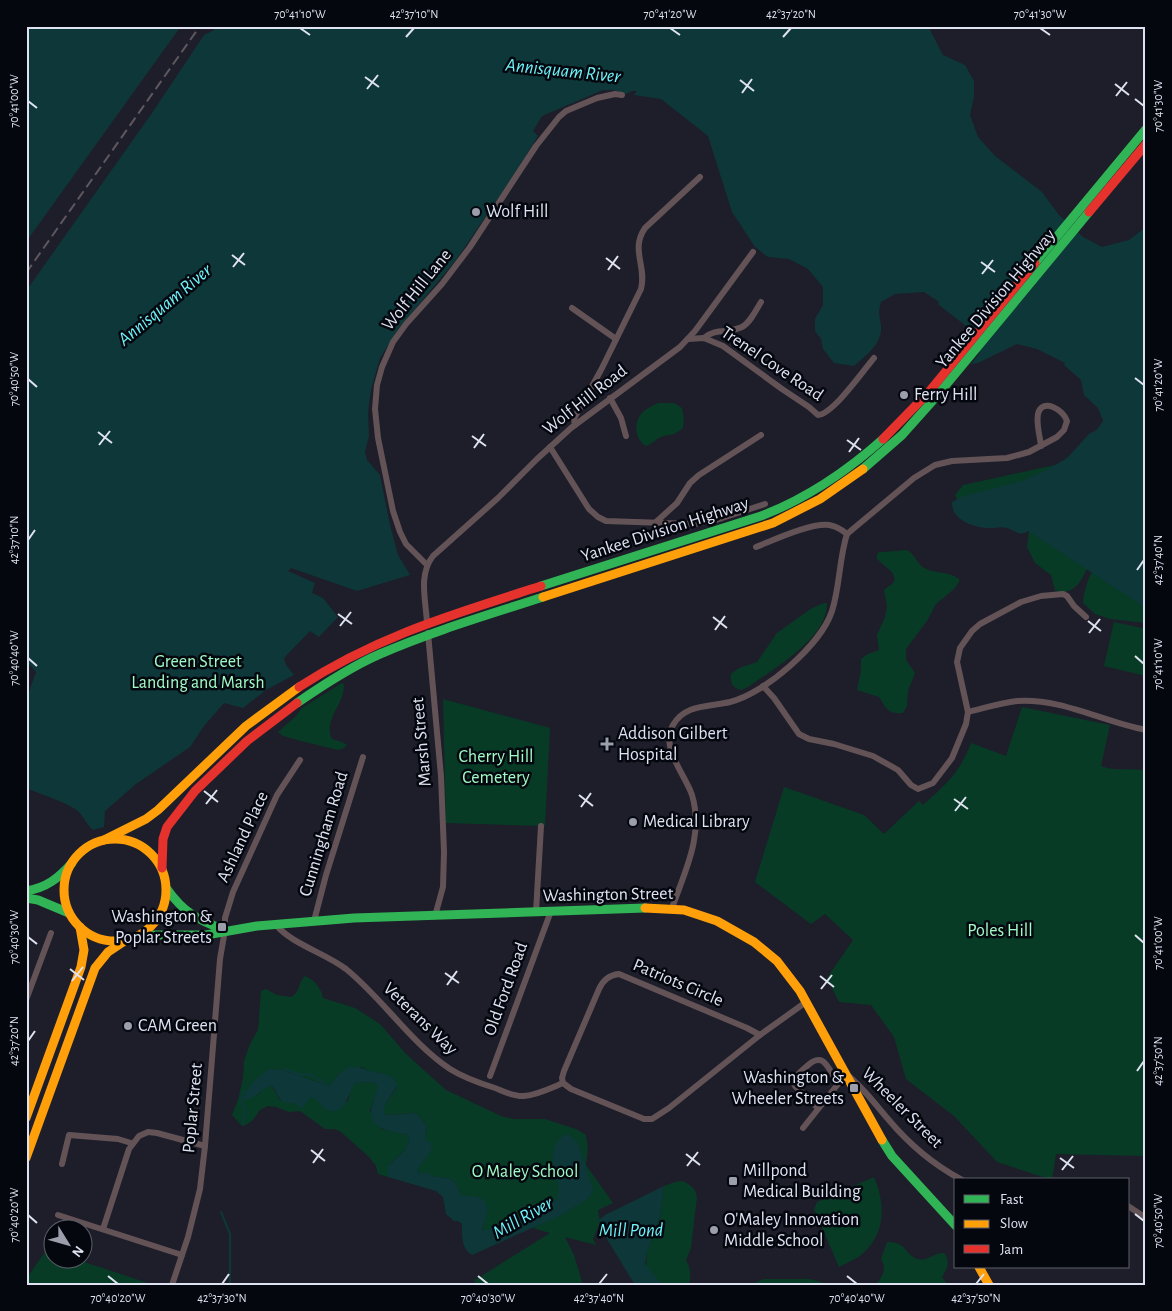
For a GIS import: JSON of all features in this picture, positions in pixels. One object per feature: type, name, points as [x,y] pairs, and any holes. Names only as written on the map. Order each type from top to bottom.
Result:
[{"type":"main road","name":"Yankee Division Highway","points":[[162,868],[163,839],[170,822],[206,779],[247,741],[293,705],[331,680],[378,655],[435,632],[751,531],[784,518],[826,496],[864,468],[913,422],[942,382],[1105,185],[1146,130]]},
{"type":"main road","name":"Yankee Division Highway","points":[[1105,185],[1146,144]]},
{"type":"main road","name":"Yankee Division Highway","points":[[104,840],[146,819],[158,810],[247,726],[299,687],[352,656],[434,620],[739,524],[798,500],[835,479],[872,450],[942,382]]},
{"type":"main road","points":[[26,891],[52,883],[86,848],[104,840],[121,839],[138,844],[151,853],[162,868],[167,890],[164,905],[157,920],[140,935],[127,940],[108,952],[95,968],[26,1158]]},
{"type":"main road","points":[[72,863],[66,874],[64,888],[69,913],[80,927],[92,936],[115,942],[127,940]]},
{"type":"main road","name":"Washington Street","points":[[167,890],[186,914],[198,921],[225,930]]},
{"type":"main road","points":[[26,898],[38,900],[69,913]]},
{"type":"main road","name":"Washington Street","points":[[140,935],[206,935],[225,930],[354,918],[639,908],[672,908],[717,921],[754,942],[777,960],[800,991],[892,1156],[954,1224]]},
{"type":"main road","points":[[26,1118],[81,967],[84,950],[80,927]]},
{"type":"main road","points":[[980,1268],[989,1285]]},
{"type":"street","name":"Wolf Hill Lane","points":[[427,565],[406,544],[393,511],[378,438],[375,409],[376,392],[382,367],[393,342],[406,324],[442,284],[470,247],[536,146],[559,117],[566,111],[597,98],[615,94],[622,95]]},
{"type":"street","points":[[575,425],[574,419],[639,295],[642,285],[638,245],[641,235],[645,228],[700,177]]},
{"type":"street","name":"Wolf Hill Road","points":[[427,565],[436,552],[498,498],[575,425],[673,353],[688,339],[753,252]]},
{"type":"street","points":[[704,338],[707,335],[718,332],[742,328],[761,302]]},
{"type":"street","points":[[572,308],[616,339]]},
{"type":"street","name":"Trenel Cove Road","points":[[688,339],[704,338],[729,350],[818,415],[823,415],[832,407],[874,358]]},
{"type":"street","points":[[610,398],[621,418],[626,436]]},
{"type":"street","points":[[672,908],[693,847],[697,824],[692,796],[671,750],[669,732],[674,723],[684,712],[695,708],[731,702],[750,694],[792,663],[811,645],[830,616],[839,582],[846,534],[914,478],[935,465],[952,461],[1007,458],[1029,452],[1041,446],[1057,436],[1064,430],[1066,425],[1067,421],[1064,414],[1053,406],[1046,406],[1041,409],[1038,415],[1041,446]]},
{"type":"street","points":[[656,522],[677,503],[690,483],[761,435]]},
{"type":"street","points":[[550,447],[581,498],[598,517],[606,521],[702,523],[765,504]]},
{"type":"street","points":[[756,547],[814,526],[828,525],[842,530],[846,534]]},
{"type":"street","name":"Marsh Street","points":[[427,565],[424,578],[441,776],[444,844],[443,886],[435,916]]},
{"type":"street","points":[[763,686],[780,706],[799,734],[809,739],[834,744],[873,756],[898,770],[911,785],[918,789],[933,783],[952,758],[966,724],[968,712],[958,668],[958,658],[967,637],[980,624],[1036,596],[1063,594],[1067,596],[1086,618]]},
{"type":"street","points":[[968,712],[993,704],[1028,701],[1072,708],[1120,724],[1146,730]]},
{"type":"street","name":"Cunningham Road","points":[[314,921],[326,875],[364,757]]},
{"type":"street","name":"Ashland Place","points":[[225,930],[233,892],[277,795],[300,760]]},
{"type":"street","points":[[536,912],[541,826]]},
{"type":"street","name":"Old Ford Road","points":[[490,1076],[550,911]]},
{"type":"street","name":"Veterans Way","points":[[276,925],[282,933],[322,954],[347,970],[425,1048],[448,1068],[462,1076],[486,1086],[522,1096],[563,1083]]},
{"type":"street","name":"Poplar Street","points":[[172,1285],[196,1206],[206,1146],[220,959],[225,930]]},
{"type":"street","points":[[26,1000],[51,933]]},
{"type":"street","name":"Patriots Circle","points":[[563,1083],[564,1071],[600,988],[605,980],[614,974],[619,974],[760,1035]]},
{"type":"street","points":[[563,1083],[570,1089],[644,1119],[652,1120],[760,1035],[806,1002]]},
{"type":"street","points":[[818,1108],[799,1092],[795,1086],[793,1082],[798,1073],[818,1058],[826,1064],[838,1082]]},
{"type":"street","points":[[803,1128],[846,1074]]},
{"type":"street","name":"Wheeler Street","points":[[846,1074],[860,1085],[908,1140],[944,1169],[959,1178]]},
{"type":"street","points":[[103,1229],[131,1143],[143,1134],[152,1132],[206,1146]]},
{"type":"street","points":[[62,1164],[69,1135],[118,1139],[131,1143]]},
{"type":"street","points":[[1130,1207],[1146,1218]]},
{"type":"street","points":[[58,1215],[182,1255]]},
{"type":"street","points":[[1146,1258],[1146,1266]]},
{"type":"green space","points":[[658,403],[674,403],[682,408],[683,428],[646,446],[637,434],[638,420],[644,411]]},
{"type":"green space","points":[[1064,463],[1088,567],[1075,587],[1060,593],[1055,590],[1051,575],[1035,563],[1027,547],[1029,531],[1032,530],[958,501],[955,495],[963,485]]},
{"type":"green space","points":[[1146,477],[1146,623],[1110,619],[1095,614],[1083,603],[1085,590],[1108,539]]},
{"type":"green space","points":[[907,550],[924,568],[955,576],[959,579],[959,582],[954,589],[936,604],[927,621],[906,649],[906,660],[915,673],[908,691],[907,706],[903,713],[894,713],[886,708],[879,697],[857,690],[861,671],[861,659],[879,650],[877,635],[885,617],[887,606],[884,590],[895,579],[892,572],[877,559],[877,555],[879,552]]},
{"type":"green space","points":[[827,603],[825,616],[819,628],[809,640],[784,662],[748,687],[741,690],[734,686],[731,681],[732,673],[739,668],[757,662],[777,633],[812,608]]},
{"type":"green space","points":[[1114,622],[1146,629],[1146,676],[1104,666]]},
{"type":"green space","points":[[342,683],[344,684],[343,692],[330,724],[330,731],[332,739],[347,745],[344,748],[338,750],[283,736],[278,732],[302,708]]},
{"type":"green space","name":"Cherry Hill Cemetery","points":[[443,699],[550,728],[545,826],[446,823]]},
{"type":"green space","name":"Poles Hill","points":[[1022,707],[1110,725],[1101,766],[1112,769],[1146,771],[1146,1156],[1056,1154],[1052,1178],[1046,1178],[997,1162],[954,1116],[906,1079],[894,1037],[871,1005],[839,1002],[827,978],[853,940],[825,914],[811,924],[755,882],[784,787],[864,815],[884,834],[919,801],[923,805],[946,784],[962,763],[971,743],[1006,756]]},
{"type":"green space","name":"O Maley School","points":[[305,976],[317,985],[323,998],[355,1008],[380,1024],[406,1054],[446,1090],[501,1116],[513,1119],[545,1119],[576,1129],[586,1135],[588,1148],[586,1165],[613,1203],[598,1210],[600,1223],[593,1239],[596,1245],[565,1237],[574,1255],[583,1285],[474,1285],[475,1280],[550,1233],[536,1229],[519,1219],[482,1232],[487,1209],[475,1196],[462,1196],[451,1179],[420,1174],[417,1169],[427,1156],[425,1135],[427,1126],[416,1113],[386,1115],[384,1113],[384,1107],[397,1087],[384,1074],[369,1071],[362,1067],[340,1073],[329,1086],[282,1070],[271,1069],[257,1096],[263,1089],[271,1085],[280,1100],[311,1097],[316,1098],[324,1108],[348,1101],[351,1089],[355,1083],[372,1082],[377,1084],[378,1089],[370,1111],[382,1129],[408,1135],[409,1140],[405,1150],[388,1166],[388,1177],[378,1174],[376,1166],[369,1157],[341,1132],[335,1129],[325,1129],[300,1111],[289,1112],[268,1106],[260,1110],[252,1121],[244,1126],[232,1115],[243,1078],[244,1061],[250,1044],[258,1030],[261,991],[266,989],[277,995],[291,997],[296,993]]},
{"type":"green space","points":[[874,1177],[881,1198],[882,1209],[879,1229],[869,1248],[860,1256],[839,1267],[814,1209],[817,1202]]},
{"type":"green space","points":[[683,1181],[694,1189],[697,1197],[691,1248],[686,1260],[690,1272],[689,1285],[662,1285],[646,1267],[647,1252],[660,1216],[664,1186]]},
{"type":"green space","points":[[887,1242],[899,1244],[910,1255],[922,1260],[944,1253],[948,1262],[942,1277],[948,1285],[874,1285],[880,1280],[883,1273],[884,1266],[881,1259]]},
{"type":"green space","points":[[42,1256],[42,1268],[92,1268],[92,1265],[154,1285],[26,1285],[26,1279]]},
{"type":"green space","points":[[764,1279],[810,1279],[831,1285],[749,1285]]},
{"type":"water","points":[[26,26],[181,26],[26,242]]},
{"type":"water","name":"Annisquam River","points":[[217,26],[928,26],[943,55],[965,65],[974,81],[974,97],[970,115],[978,137],[995,156],[1042,192],[1059,215],[1083,237],[1102,247],[1129,240],[1146,227],[1146,608],[1028,531],[1020,533],[1004,527],[989,528],[975,526],[959,518],[953,508],[952,502],[961,497],[1022,481],[1045,471],[1067,458],[1090,433],[1099,427],[1103,421],[1098,408],[1084,395],[1081,380],[1064,365],[1065,363],[1037,349],[1017,344],[978,363],[971,364],[980,352],[977,351],[963,332],[966,326],[939,305],[938,301],[924,292],[895,294],[881,302],[879,313],[881,331],[877,343],[854,366],[834,363],[823,349],[821,339],[815,331],[815,319],[823,305],[823,287],[808,269],[789,259],[768,257],[755,247],[732,212],[708,136],[661,99],[634,95],[637,91],[626,94],[613,90],[603,90],[542,116],[533,131],[538,136],[511,179],[456,260],[399,328],[380,358],[371,390],[368,412],[369,436],[365,452],[367,460],[380,475],[398,555],[410,575],[357,591],[291,568],[288,571],[315,583],[312,593],[323,598],[338,617],[319,637],[310,631],[284,658],[286,665],[294,675],[266,690],[243,708],[224,703],[204,726],[190,747],[136,784],[105,811],[104,827],[93,830],[75,809],[58,800],[26,788],[26,700],[36,672],[26,661],[26,291],[152,113],[204,35],[214,30]]},
{"type":"water","points":[[350,1067],[359,1067],[390,1076],[393,1079],[397,1086],[384,1107],[384,1113],[387,1115],[416,1113],[427,1126],[425,1135],[426,1140],[431,1143],[431,1151],[417,1170],[420,1174],[451,1179],[462,1196],[475,1196],[484,1200],[488,1209],[482,1231],[515,1221],[533,1209],[557,1200],[559,1188],[554,1172],[554,1150],[559,1140],[568,1134],[578,1143],[593,1190],[589,1198],[561,1215],[472,1255],[464,1245],[462,1224],[454,1221],[446,1214],[443,1197],[436,1191],[388,1177],[388,1166],[405,1150],[409,1140],[408,1135],[386,1130],[375,1123],[372,1118],[371,1112],[377,1084],[372,1082],[355,1083],[344,1105],[335,1111],[330,1111],[323,1107],[317,1100],[311,1097],[301,1109],[295,1103],[282,1101],[271,1085],[257,1095],[246,1100],[243,1099],[250,1085],[267,1070],[282,1070],[329,1086],[340,1073]]},
{"type":"water","name":"Mill Pond","points":[[664,1186],[660,1216],[647,1252],[645,1264],[662,1285],[635,1285],[607,1239],[599,1220],[605,1215]]},
{"type":"waterway","name":"Mill River","points":[[283,1071],[285,1069],[300,1075],[310,1074],[327,1086]]},
{"type":"waterway","name":"Mill River","points":[[243,1125],[246,1111],[241,1102],[243,1093],[248,1091]]},
{"type":"waterway","name":"Mill River","points":[[418,1175],[424,1173],[432,1176]]},
{"type":"waterway","name":"Mill River","points":[[221,1212],[230,1234],[230,1285]]},
{"type":"railway","points":[[26,273],[200,26]]},
{"type":"traffic: fast","points":[[1035,263],[1146,129]]},
{"type":"traffic: fast","points":[[863,469],[902,435],[936,397],[1089,212]]},
{"type":"traffic: fast","points":[[541,586],[778,509],[826,483],[883,439]]},
{"type":"traffic: fast","points":[[297,703],[347,670],[380,654],[440,631],[543,597]]},
{"type":"traffic: fast","points":[[26,891],[33,890],[52,881],[72,863]]},
{"type":"traffic: fast","points":[[167,889],[179,904],[192,915],[225,930]]},
{"type":"traffic: fast","points":[[26,898],[38,900],[69,913]]},
{"type":"traffic: fast","points":[[141,935],[206,935],[257,926],[354,918],[645,908]]},
{"type":"traffic: fast","points":[[882,1140],[892,1156],[954,1224]]},
{"type":"traffic: slow","points":[[543,597],[773,523],[820,499],[863,469]]},
{"type":"traffic: slow","points":[[104,840],[146,819],[158,810],[246,726],[299,687]]},
{"type":"traffic: slow","points":[[115,839],[135,843],[151,854],[162,870],[166,890],[162,910],[151,926],[135,937],[115,941],[95,937],[79,926],[68,910],[64,890],[68,870],[79,854],[95,843],[115,839]]},
{"type":"traffic: slow","points":[[645,908],[684,910],[717,921],[754,942],[777,961],[800,991],[882,1140]]},
{"type":"traffic: slow","points":[[26,1118],[81,967],[84,950],[80,927]]},
{"type":"traffic: slow","points":[[26,1158],[95,968],[108,952],[123,942]]},
{"type":"traffic: slow","points":[[980,1268],[989,1285]]},
{"type":"traffic: jam","points":[[1089,212],[1146,144]]},
{"type":"traffic: jam","points":[[883,439],[928,393],[1035,263]]},
{"type":"traffic: jam","points":[[299,687],[328,669],[387,640],[447,617],[541,586]]},
{"type":"traffic: jam","points":[[162,868],[163,839],[167,827],[195,791],[247,741],[297,703]]},
{"type":"place","name":"Wolf Hill","points":[[476,212]]},
{"type":"place","name":"Ferry Hill","points":[[904,395]]},
{"type":"place","name":"Addison Gilbert Hospital","points":[[607,744]]},
{"type":"place","name":"Medical Library","points":[[633,822]]},
{"type":"place","name":"Washington & Poplar Streets","points":[[222,927]]},
{"type":"place","name":"CAM Green","points":[[128,1026]]},
{"type":"place","name":"Washington & Wheeler Streets","points":[[854,1088]]},
{"type":"place","name":"Millpond Medical Building","points":[[733,1181]]},
{"type":"place","name":"O'Maley Innovation Middle School","points":[[714,1230]]},
{"type":"park label","name":"Green Street Landing and Marsh","points":[[198,672]]}]
